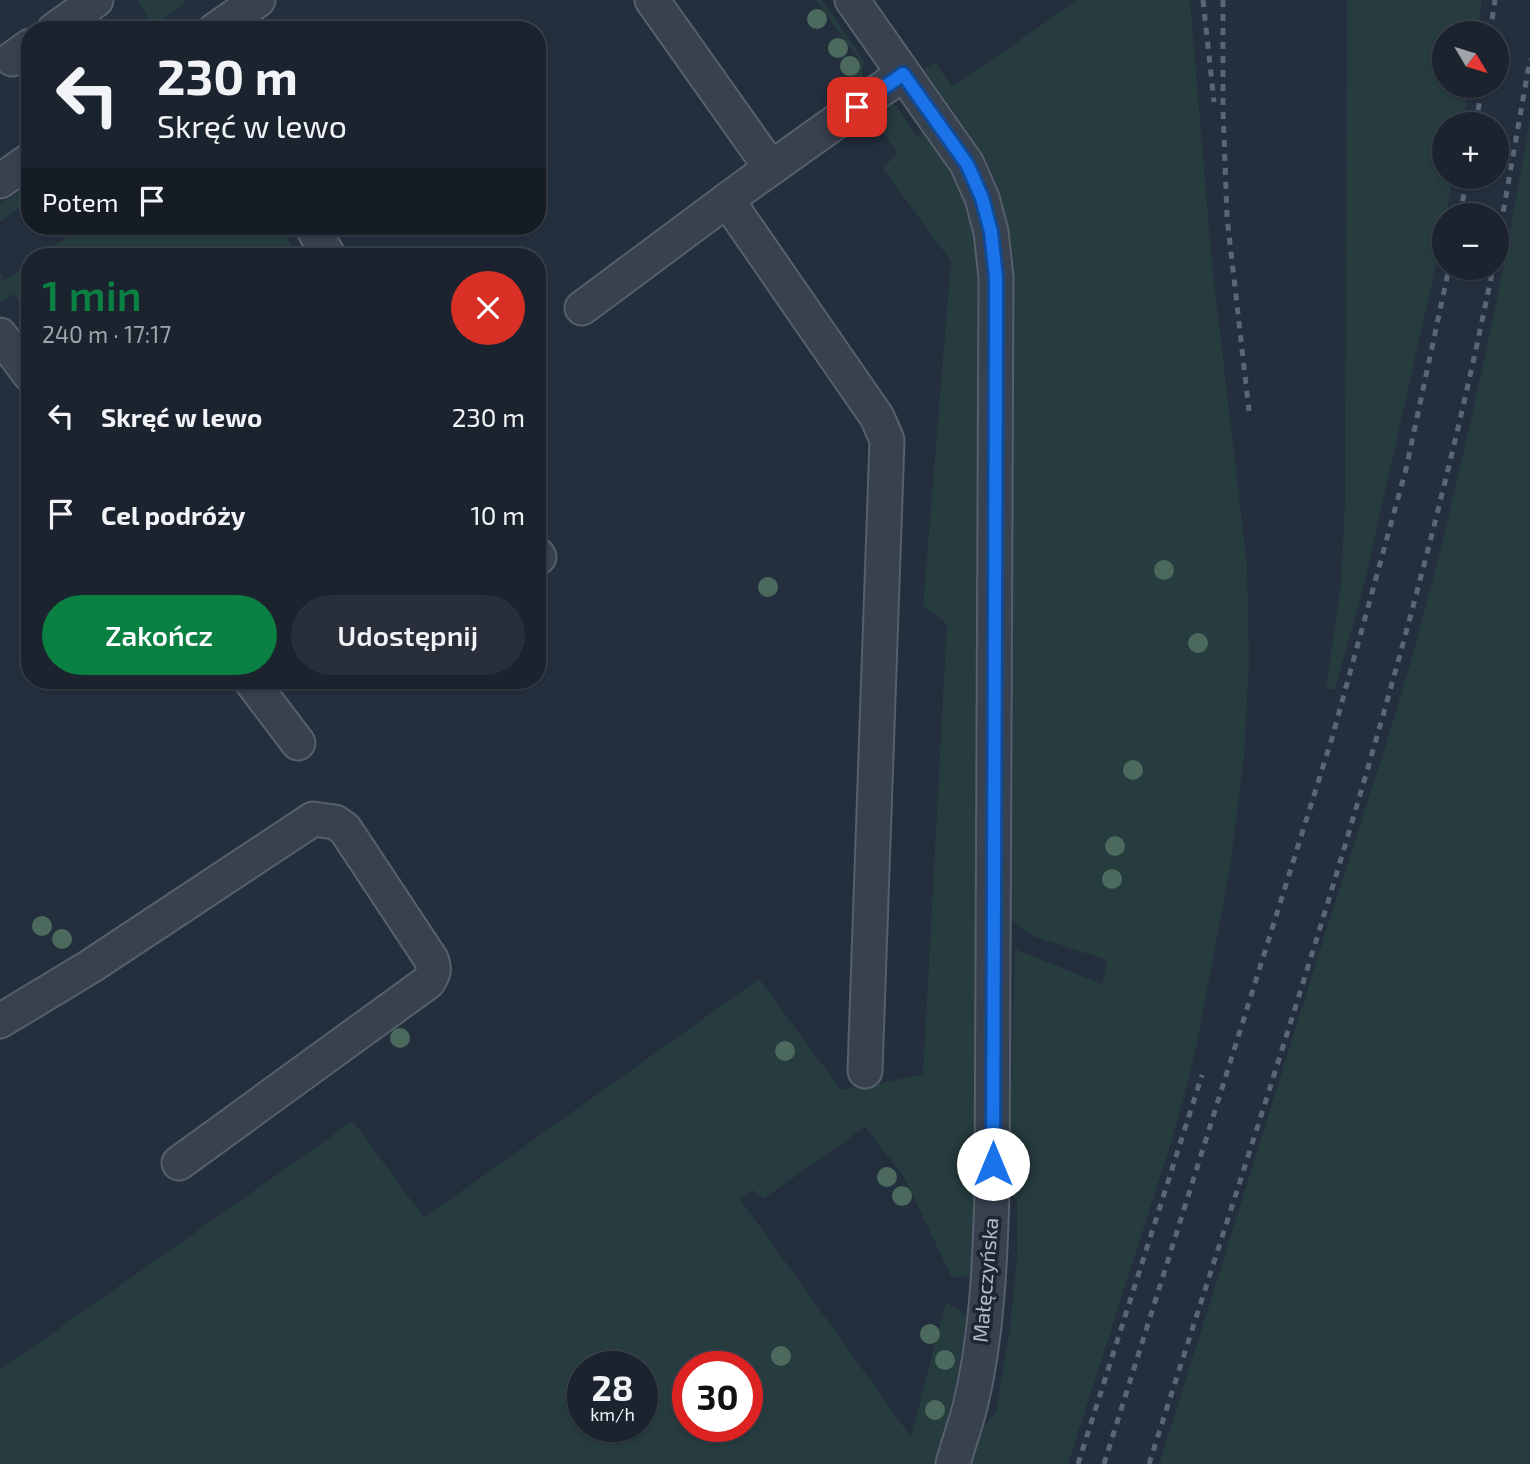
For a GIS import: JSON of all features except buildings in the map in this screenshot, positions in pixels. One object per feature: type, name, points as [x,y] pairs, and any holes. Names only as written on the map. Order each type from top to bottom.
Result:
[{"type":"street","points":[[67,21],[96,0]]},
{"type":"street","points":[[221,16],[258,0]]},
{"type":"street","points":[[652,0],[771,168]]},
{"type":"street","name":"Małęczyńska","points":[[852,0],[967,164],[982,198],[991,232],[996,277],[991,1245],[984,1330],[970,1407],[953,1464]]},
{"type":"street","points":[[582,308],[903,74]]},
{"type":"street","points":[[0,181],[21,166]]},
{"type":"street","points":[[727,200],[877,416],[887,440],[865,1071]]},
{"type":"street","points":[[0,335],[21,363]]},
{"type":"street","points":[[257,689],[298,743]]},
{"type":"street","points":[[0,1021],[90,966],[313,819],[335,822],[345,829],[431,959],[435,967],[433,974],[428,982],[179,1163]]},
{"type":"green space","points":[[137,0],[185,0],[183,5],[161,21],[144,21],[148,18]]},
{"type":"green space","points":[[816,0],[822,0],[864,61],[861,79],[849,96],[846,92],[859,60]]},
{"type":"green space","points":[[1078,0],[1190,0],[1212,264],[1247,566],[1249,661],[1244,756],[1230,868],[1189,1078],[1169,1149],[1068,1464],[971,1464],[983,1427],[996,1412],[1010,1330],[1017,1257],[1017,1199],[1008,1194],[1015,949],[1102,984],[1107,960],[1033,936],[1010,919],[1009,688],[993,195],[1001,192],[986,160],[924,69],[935,62],[952,87]]},
{"type":"green space","points":[[1347,0],[1482,0],[1479,21],[1432,21],[1432,98],[1467,98],[1464,112],[1432,112],[1432,189],[1451,189],[1448,203],[1432,203],[1433,280],[1365,580],[1335,689],[1326,689],[1341,584],[1345,500]]},
{"type":"green space","points":[[887,105],[896,105],[917,137],[923,132],[951,173],[962,199],[978,262],[976,1192],[972,1274],[952,1278],[904,1177],[865,1127],[763,1199],[753,1190],[740,1199],[911,1437],[946,1302],[967,1316],[954,1395],[935,1464],[0,1464],[0,1370],[353,1121],[424,1218],[759,979],[841,1090],[923,1075],[947,624],[923,606],[951,261],[883,169],[897,152],[876,123],[871,126],[866,119]]},
{"type":"green space","points":[[1530,118],[1530,1464],[1159,1464],[1417,639],[1450,510],[1501,280],[1509,280],[1509,239]]},
{"type":"green space","points":[[21,190],[21,207],[0,222],[0,205]]},
{"type":"green space","points":[[70,235],[287,235],[293,248],[51,248]]},
{"type":"green space","points":[[21,269],[21,304],[14,294],[0,303],[0,273],[5,280]]},
{"type":"railway","points":[[1203,0],[1214,102]]},
{"type":"railway","points":[[1223,0],[1227,217],[1249,411]]},
{"type":"railway","points":[[1492,21],[1495,0]]},
{"type":"railway","points":[[1505,203],[1530,59]]},
{"type":"railway","points":[[1478,112],[1480,98]]},
{"type":"railway","points":[[1462,203],[1465,189]]},
{"type":"railway","points":[[1104,1464],[1332,738],[1406,469],[1446,280]]},
{"type":"railway","points":[[1149,1464],[1338,871],[1422,571],[1460,420],[1490,280]]},
{"type":"railway","points":[[1078,1464],[1202,1075]]},
{"type":"route","points":[[857,107],[903,74],[967,164],[982,198],[991,232],[996,277],[993,1164]]}]
